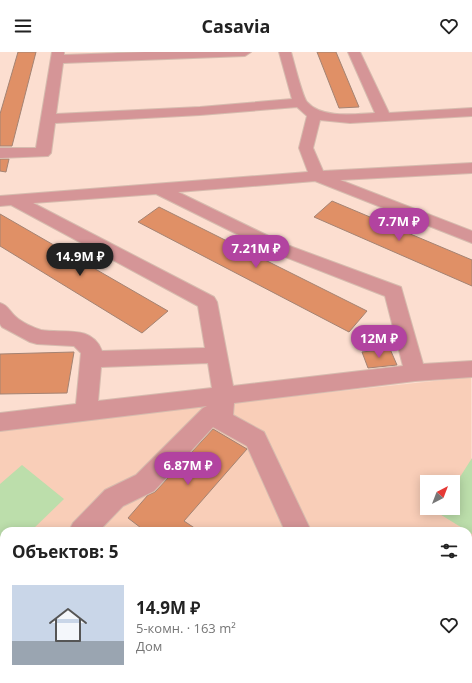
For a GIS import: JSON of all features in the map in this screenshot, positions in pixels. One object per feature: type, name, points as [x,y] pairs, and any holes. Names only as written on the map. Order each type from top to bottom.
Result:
[{"type":"street","points":[[0,153],[43,153],[57,56],[245,52]]},
{"type":"street","points":[[285,52],[300,103],[314,115],[350,119],[472,112]]},
{"type":"street","points":[[354,52],[384,117]]},
{"type":"street","points":[[47,119],[200,111],[300,103]]},
{"type":"street","points":[[314,115],[306,148],[317,176],[472,237]]},
{"type":"street","points":[[7,200],[317,176],[472,168]]},
{"type":"street","points":[[158,188],[281,248],[394,292],[415,373]]},
{"type":"street","points":[[7,200],[207,302],[224,396],[221,420]]},
{"type":"street","points":[[0,310],[8,322],[37,337],[79,339],[92,350],[86,412]]},
{"type":"street","points":[[91,360],[216,355]]},
{"type":"street","points":[[0,422],[415,373],[472,369]]},
{"type":"street","points":[[86,527],[114,498],[145,483],[211,414],[256,439],[296,527]]},
{"type":"shaded area","points":[[471,377],[471,527],[0,527],[0,428]]},
{"type":"green space","points":[[472,458],[472,527],[461,527],[441,515],[460,515],[460,477]]},
{"type":"green space","points":[[22,465],[64,499],[35,527],[0,527],[0,484]]},
{"type":"building","points":[[18,52],[36,52],[12,146],[0,146],[0,114]]},
{"type":"building","points":[[317,52],[336,52],[359,107],[339,108]]},
{"type":"building","points":[[0,159],[9,159],[6,172],[0,171]]},
{"type":"building","points":[[332,201],[472,260],[472,286],[314,217]]},
{"type":"building","points":[[159,207],[367,311],[349,332],[138,222]]},
{"type":"building","points":[[0,214],[168,311],[142,333],[0,246]]},
{"type":"building","points":[[390,349],[397,365],[368,368],[362,352]]},
{"type":"building","points":[[74,352],[67,393],[0,394],[0,354]]},
{"type":"building","points":[[213,429],[247,449],[184,521],[193,527],[140,527],[128,518],[148,495],[155,492]]}]
